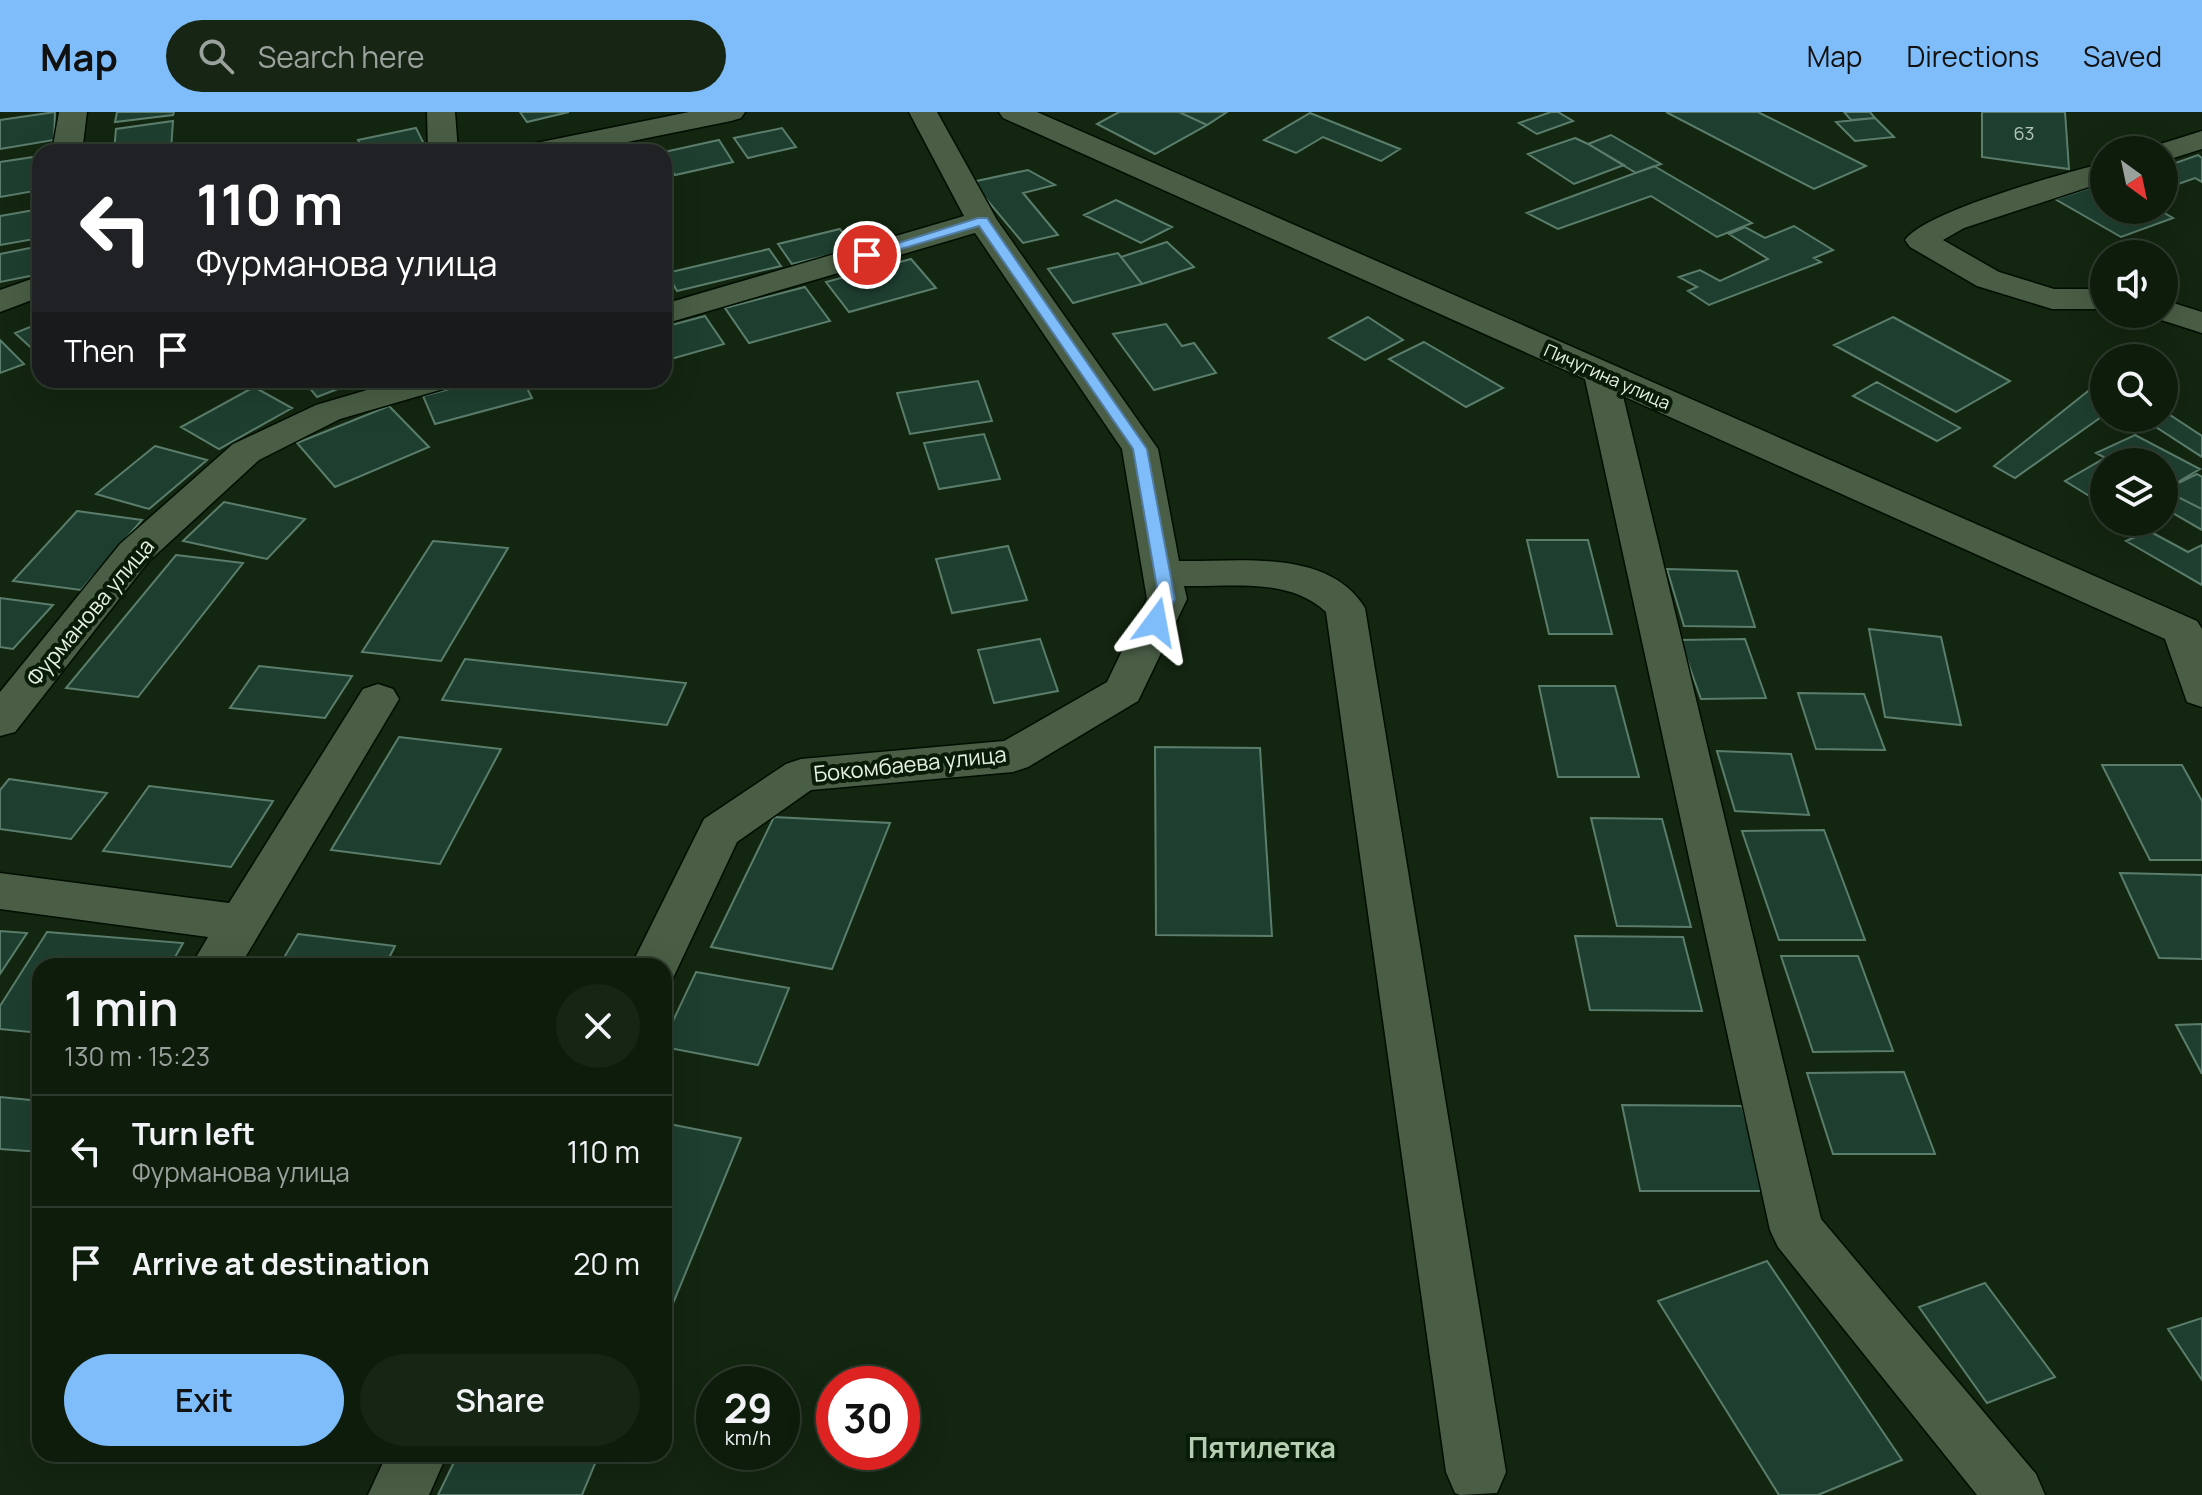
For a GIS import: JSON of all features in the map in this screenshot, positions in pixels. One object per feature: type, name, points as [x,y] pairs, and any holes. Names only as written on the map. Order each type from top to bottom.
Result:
[{"type":"street","points":[[68,144],[73,112]]},
{"type":"street","points":[[441,112],[443,144]]},
{"type":"street","points":[[575,144],[731,112]]},
{"type":"street","name":"Бокомбаева улица","points":[[659,958],[720,831],[801,775],[1013,756],[1123,691],[1167,599],[1140,449],[982,221],[923,112]]},
{"type":"street","name":"Пичугина улица","points":[[1013,112],[1601,374],[2192,626]]},
{"type":"street","points":[[2178,148],[2202,140]]},
{"type":"street","points":[[2090,177],[1953,221],[1921,240],[1988,279],[2052,299],[2090,299]]},
{"type":"street","points":[[672,312],[982,221]]},
{"type":"street","points":[[0,302],[32,289]]},
{"type":"street","points":[[2178,315],[2202,323]]},
{"type":"street","points":[[1601,374],[1797,1230],[2015,1495]]},
{"type":"street","name":"Фурманова улица","points":[[0,721],[134,553],[246,452],[328,412],[410,388]]},
{"type":"street","points":[[1163,573],[1289,575],[1325,589],[1345,608],[1476,1472]]},
{"type":"street","points":[[2192,626],[2202,692]]},
{"type":"street","points":[[220,958],[378,699]]},
{"type":"street","points":[[0,891],[241,923]]},
{"type":"street","points":[[398,1495],[414,1462]]},
{"type":"building","points":[[55,112],[54,140],[0,149],[0,120]]},
{"type":"building","points":[[117,112],[174,112],[173,115],[115,122]]},
{"type":"building","points":[[520,112],[569,112],[527,122]]},
{"type":"building","points":[[1119,112],[1179,112],[1207,125],[1155,154],[1097,124]]},
{"type":"building","points":[[1179,112],[1227,112],[1207,125]]},
{"type":"building","points":[[1558,112],[1573,121],[1537,134],[1519,123]]},
{"type":"building","points":[[1666,112],[1758,112],[1866,166],[1814,189]]},
{"type":"building","points":[[1844,112],[1870,112],[1875,118],[1851,120]]},
{"type":"building","points":[[1982,112],[2065,112],[2069,169],[1982,157]]},
{"type":"building","points":[[1310,113],[1400,149],[1381,161],[1323,137],[1296,153],[1264,140]]},
{"type":"building","points":[[1875,118],[1894,137],[1855,141],[1836,122]]},
{"type":"building","points":[[173,121],[171,144],[115,144],[116,129]]},
{"type":"building","points":[[416,128],[424,144],[360,144],[358,140]]},
{"type":"building","points":[[782,128],[796,147],[748,158],[734,138]]},
{"type":"building","points":[[1611,135],[1661,164],[1636,173],[1588,144]]},
{"type":"building","points":[[1575,138],[1624,165],[1574,184],[1528,154]]},
{"type":"building","points":[[719,140],[733,162],[675,175],[672,170],[672,150]]},
{"type":"building","points":[[2198,155],[2202,158],[2202,182],[2195,178],[2178,184],[2178,162]]},
{"type":"building","points":[[32,157],[32,191],[0,197],[0,162]]},
{"type":"building","points":[[1654,166],[1752,223],[1717,237],[1651,196],[1558,229],[1527,213]]},
{"type":"building","points":[[1028,170],[1055,185],[1023,193],[1058,235],[1023,243],[972,182]]},
{"type":"building","points":[[2090,188],[2090,219],[2055,199]]},
{"type":"building","points":[[1116,200],[1172,227],[1141,243],[1084,215]]},
{"type":"building","points":[[32,210],[32,239],[0,245],[0,216]]},
{"type":"building","points":[[2098,224],[2157,224],[2121,237]]},
{"type":"building","points":[[1794,226],[1833,250],[1814,258],[1821,262],[1709,305],[1688,291],[1697,287],[1679,277],[1700,270],[1720,281],[1768,259],[1729,234],[1745,227],[1765,238]]},
{"type":"building","points":[[840,229],[855,249],[792,264],[778,244]]},
{"type":"building","points":[[1167,242],[1194,267],[1142,284],[1121,257]]},
{"type":"building","points":[[32,248],[32,276],[0,282],[0,254]]},
{"type":"building","points":[[769,249],[781,266],[677,291],[672,282],[672,272]]},
{"type":"building","points":[[1118,253],[1142,284],[1073,303],[1048,269]]},
{"type":"building","points":[[911,259],[936,288],[849,312],[826,282]]},
{"type":"building","points":[[805,287],[830,321],[749,343],[725,308]]},
{"type":"building","points":[[705,316],[724,344],[672,359],[672,325]]},
{"type":"building","points":[[1368,317],[1403,340],[1365,360],[1329,338]]},
{"type":"building","points":[[1893,317],[2010,381],[1956,412],[1834,345]]},
{"type":"building","points":[[1166,324],[1182,346],[1194,343],[1216,373],[1154,390],[1113,334]]},
{"type":"building","points":[[32,326],[32,349],[15,333]]},
{"type":"building","points":[[0,340],[24,364],[0,373]]},
{"type":"building","points":[[1424,342],[1503,388],[1466,407],[1389,359]]},
{"type":"building","points":[[978,381],[992,421],[910,434],[897,393]]},
{"type":"building","points":[[1877,382],[1960,428],[1937,441],[1853,396]]},
{"type":"building","points":[[252,388],[292,408],[219,449],[181,427]]},
{"type":"building","points":[[310,388],[340,388],[317,397]]},
{"type":"building","points":[[453,388],[527,388],[532,398],[435,424],[423,396]]},
{"type":"building","points":[[2090,390],[2090,425],[2015,478],[1994,466]]},
{"type":"building","points":[[389,406],[429,447],[335,487],[297,443]]},
{"type":"building","points":[[2178,420],[2202,436],[2202,457],[2164,432],[2178,432]]},
{"type":"building","points":[[984,434],[1000,479],[939,489],[924,443]]},
{"type":"building","points":[[2135,435],[2160,448],[2107,448]]},
{"type":"building","points":[[155,446],[207,460],[149,509],[96,494]]},
{"type":"building","points":[[2178,457],[2200,469],[2178,482]]},
{"type":"building","points":[[2090,467],[2090,496],[2065,481]]},
{"type":"building","points":[[2197,474],[2202,477],[2202,509],[2178,497],[2178,483]]},
{"type":"building","points":[[2178,497],[2202,509],[2202,530],[2178,516]]},
{"type":"building","points":[[224,502],[305,519],[267,559],[183,541]]},
{"type":"building","points":[[77,511],[142,520],[81,590],[13,581]]},
{"type":"building","points":[[2138,536],[2158,536],[2188,552],[2202,545],[2202,585],[2126,541]]},
{"type":"building","points":[[1527,540],[1588,540],[1612,634],[1549,634]]},
{"type":"building","points":[[433,541],[508,548],[441,661],[362,652]]},
{"type":"building","points":[[1008,546],[1027,600],[952,613],[936,559]]},
{"type":"building","points":[[176,555],[243,563],[138,697],[66,688]]},
{"type":"building","points":[[1667,569],[1737,571],[1755,627],[1684,626]]},
{"type":"building","points":[[0,598],[53,605],[13,649],[0,647]]},
{"type":"building","points":[[1869,629],[1941,637],[1961,725],[1885,717]]},
{"type":"building","points":[[1040,639],[1058,691],[994,703],[978,650]]},
{"type":"building","points":[[1745,639],[1766,698],[1701,699],[1680,640]]},
{"type":"building","points":[[465,659],[686,683],[667,725],[442,700]]},
{"type":"building","points":[[259,666],[352,676],[325,718],[230,708]]},
{"type":"building","points":[[1539,686],[1615,686],[1639,777],[1558,777]]},
{"type":"building","points":[[1798,693],[1864,694],[1885,750],[1816,749]]},
{"type":"building","points":[[399,737],[501,749],[440,864],[331,850]]},
{"type":"building","points":[[1155,747],[1260,748],[1272,936],[1156,935]]},
{"type":"building","points":[[1717,751],[1791,754],[1809,815],[1735,811]]},
{"type":"building","points":[[2102,765],[2182,765],[2202,801],[2202,860],[2150,860]]},
{"type":"building","points":[[9,779],[107,793],[71,839],[0,829],[0,790]]},
{"type":"building","points":[[149,786],[273,801],[231,867],[103,851]]},
{"type":"building","points":[[774,817],[890,823],[832,969],[711,947]]},
{"type":"building","points":[[1591,818],[1662,819],[1691,927],[1617,926]]},
{"type":"building","points":[[1824,830],[1865,940],[1779,940],[1742,831]]},
{"type":"building","points":[[2120,873],[2202,875],[2202,959],[2159,958]]},
{"type":"building","points":[[0,931],[27,933],[0,974]]},
{"type":"building","points":[[47,932],[183,943],[175,958],[32,958],[32,1032],[0,1029],[0,1006]]},
{"type":"building","points":[[298,934],[395,946],[389,958],[284,958]]},
{"type":"building","points":[[1575,936],[1683,937],[1702,1011],[1590,1010]]},
{"type":"building","points":[[1781,956],[1858,956],[1893,1051],[1813,1052]]},
{"type":"building","points":[[696,972],[789,988],[758,1065],[672,1049],[672,1023]]},
{"type":"building","points":[[2202,1024],[2202,1074],[2176,1025]]},
{"type":"building","points":[[1904,1072],[1935,1154],[1833,1154],[1807,1073]]},
{"type":"building","points":[[0,1097],[32,1100],[32,1151],[0,1149]]},
{"type":"building","points":[[1622,1105],[1742,1106],[1765,1191],[1640,1191]]},
{"type":"building","points":[[672,1125],[741,1138],[672,1306]]},
{"type":"building","points":[[1767,1261],[1902,1460],[1818,1495],[1779,1495],[1658,1301]]},
{"type":"building","points":[[1985,1283],[2055,1377],[1987,1403],[1919,1307]]},
{"type":"building","points":[[2202,1318],[2202,1380],[2168,1329]]},
{"type":"building","points":[[454,1462],[596,1462],[582,1495],[438,1495]]},
{"type":"district","name":"Пятилетка","points":[[1262,1448]]},
{"type":"route","points":[[867,255],[982,221],[1140,449],[1167,599],[1156,622]]}]
